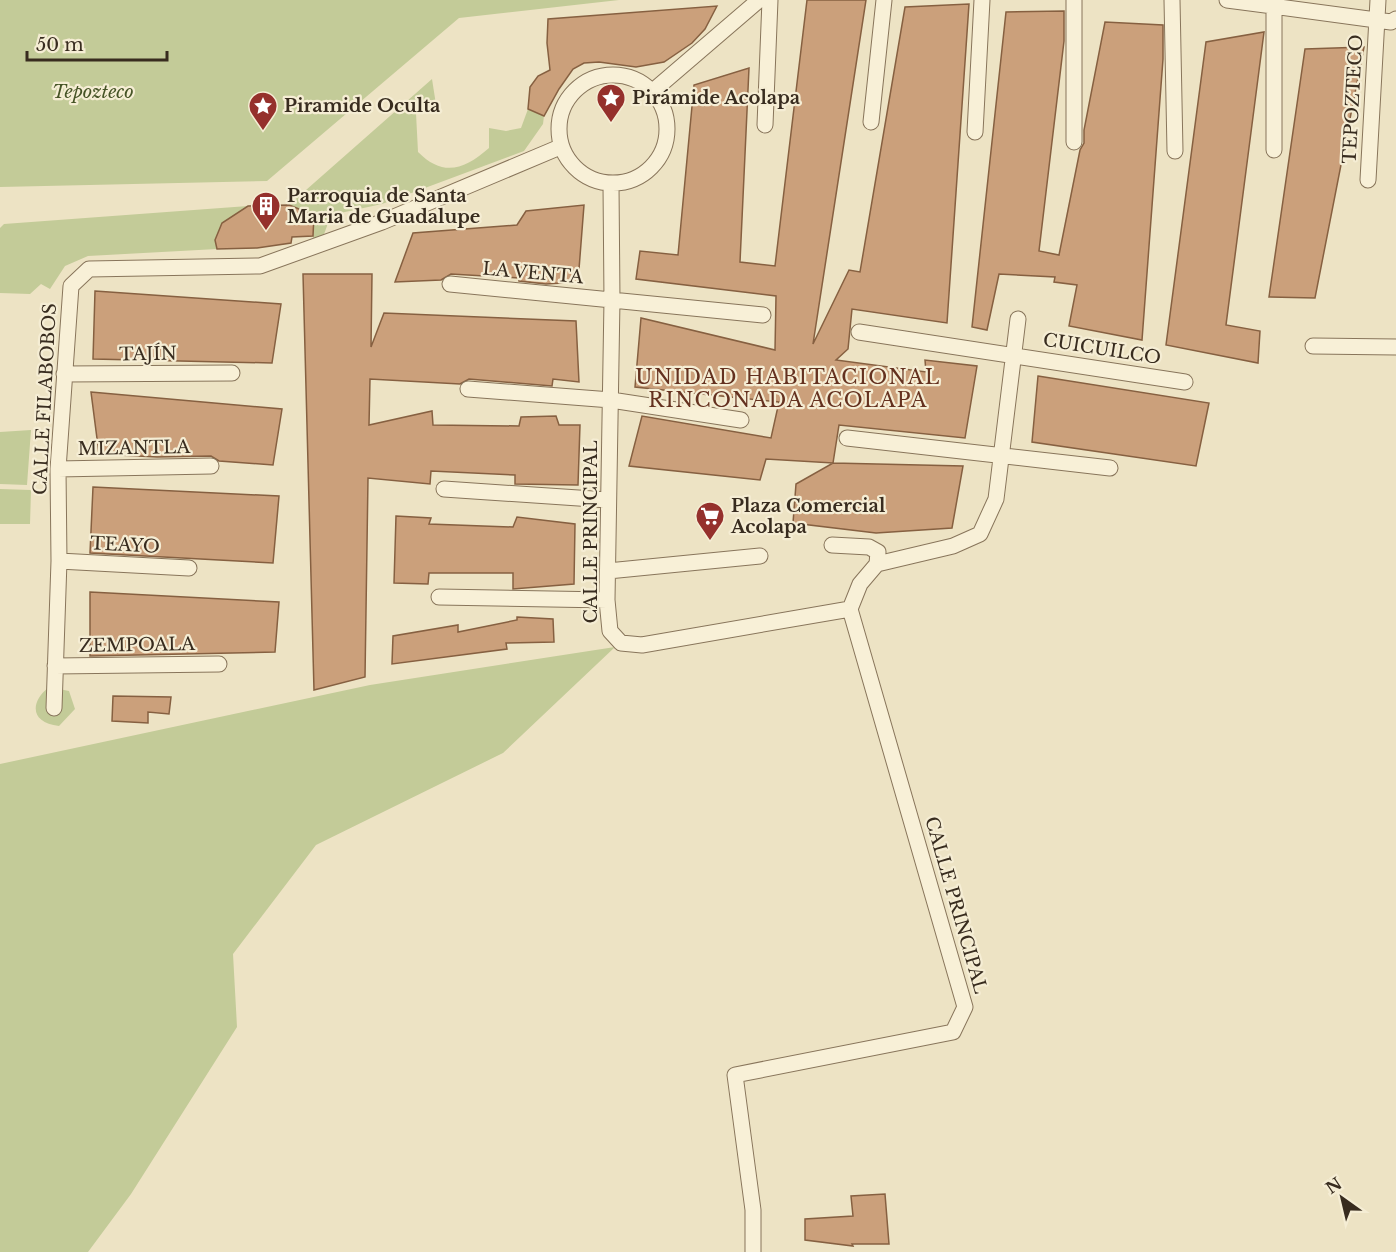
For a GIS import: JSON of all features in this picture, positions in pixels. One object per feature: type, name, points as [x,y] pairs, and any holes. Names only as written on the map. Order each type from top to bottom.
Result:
[{"type":"street","points":[[653,91],[759,0]]},
{"type":"street","points":[[765,125],[770,0]]},
{"type":"street","points":[[870,122],[884,0]]},
{"type":"street","points":[[975,132],[982,0]]},
{"type":"street","points":[[1074,0],[1074,141]]},
{"type":"street","points":[[1172,0],[1176,151]]},
{"type":"street","points":[[1227,0],[1273,4],[1391,22],[1396,19]]},
{"type":"street","name":"TEPOZTECO","points":[[1368,180],[1378,0]]},
{"type":"street","points":[[1273,4],[1274,150]]},
{"type":"street","points":[[608,74],[632,77],[653,91],[666,113],[667,139],[657,163],[636,179],[611,185],[589,180],[571,166],[560,147],[558,123],[566,100],[584,82],[608,74]]},
{"type":"street","name":"CALLE FILABOBOS","points":[[54,708],[59,561],[58,469],[71,286],[89,270],[260,266],[382,222],[560,147]]},
{"type":"street","name":"CALLE PRINCIPAL","points":[[611,185],[612,300],[607,600],[610,631],[621,643],[642,645],[850,609],[965,1007],[953,1032],[735,1075],[753,1210],[753,1252]]},
{"type":"street","name":"LA VENTA","points":[[450,284],[763,315]]},
{"type":"street","points":[[877,564],[953,546],[980,534],[996,499],[1018,319]]},
{"type":"street","name":"CUICUILCO","points":[[859,332],[1185,382]]},
{"type":"street","points":[[1313,346],[1396,347]]},
{"type":"street","name":"TAJÍN","points":[[64,374],[232,373]]},
{"type":"street","points":[[468,388],[611,400],[741,420]]},
{"type":"street","points":[[847,438],[1110,468]]},
{"type":"street","name":"MIZANTLA","points":[[58,469],[211,466]]},
{"type":"street","points":[[444,489],[608,500]]},
{"type":"street","points":[[832,545],[869,547],[878,552],[877,564],[860,585],[850,609]]},
{"type":"street","points":[[608,571],[760,556]]},
{"type":"street","name":"TEAYO","points":[[59,561],[189,568]]},
{"type":"street","points":[[440,597],[607,600]]},
{"type":"street","name":"ZEMPOALA","points":[[55,666],[219,664]]},
{"type":"green space","name":"Tepozteco","points":[[0,0],[619,0],[459,18],[267,181],[0,187]]},
{"type":"green space","points":[[432,79],[437,111],[416,113],[418,152],[436,165],[454,168],[480,156],[489,148],[489,128],[506,131],[521,128],[528,109],[544,116],[543,124],[524,151],[382,204],[331,215],[323,237],[313,239],[314,215],[289,205]]},
{"type":"green space","points":[[248,206],[217,249],[88,256],[65,266],[50,289],[41,284],[30,294],[0,293],[0,228],[4,224]]},
{"type":"green space","points":[[31,430],[27,485],[0,484],[0,432]]},
{"type":"green space","points":[[0,489],[31,490],[30,524],[0,524]]},
{"type":"green space","points":[[615,647],[503,753],[316,845],[233,954],[237,1027],[131,1194],[88,1252],[0,1252],[0,764],[370,685]]},
{"type":"green space","points":[[49,687],[69,691],[75,709],[59,726],[43,721],[38,717],[36,711],[38,699]]},
{"type":"building","points":[[807,0],[866,0],[813,344],[849,270],[860,272],[905,7],[969,4],[947,323],[852,309],[848,349],[836,360],[926,372],[925,360],[977,366],[965,438],[839,425],[833,463],[766,459],[760,480],[629,466],[642,416],[771,438],[779,402],[635,387],[641,318],[775,350],[776,296],[636,279],[640,251],[678,255],[694,85],[749,68],[740,262],[775,266]]},
{"type":"building","points":[[717,6],[705,29],[692,43],[664,62],[636,67],[599,62],[584,63],[573,69],[544,116],[528,109],[530,87],[538,76],[550,70],[547,43],[548,19]]},
{"type":"building","points":[[1064,11],[1064,41],[1039,251],[1059,255],[1080,150],[1084,143],[1084,130],[1105,22],[1163,25],[1163,59],[1142,340],[1069,326],[1077,285],[1054,282],[1055,277],[999,274],[987,330],[972,327],[1006,12]]},
{"type":"building","points":[[1264,32],[1226,325],[1260,331],[1258,363],[1166,345],[1206,42]]},
{"type":"building","points":[[1364,47],[1315,298],[1269,297],[1305,49]]},
{"type":"building","name":"Parroquia de Santa Maria de Guadalupe","points":[[289,205],[314,215],[313,236],[292,237],[291,243],[257,248],[217,249],[215,240],[222,223],[248,206]]},
{"type":"building","points":[[584,205],[578,282],[546,284],[519,281],[519,278],[451,274],[441,280],[395,282],[413,233],[517,225],[526,211]]},
{"type":"building","points":[[303,274],[372,274],[371,347],[384,313],[576,321],[579,382],[553,379],[552,386],[469,379],[460,384],[370,379],[369,425],[432,411],[433,425],[519,426],[521,417],[556,416],[559,425],[580,425],[578,485],[515,484],[515,475],[431,471],[430,484],[368,478],[365,677],[314,690]]},
{"type":"building","points":[[95,291],[281,304],[272,363],[93,359]]},
{"type":"building","points":[[1038,376],[1209,403],[1196,466],[1032,442]]},
{"type":"building","points":[[91,392],[282,409],[273,465],[219,461],[211,456],[157,457],[99,454]]},
{"type":"building","points":[[833,463],[963,466],[952,528],[876,533],[793,523],[796,484]]},
{"type":"building","points":[[93,487],[279,496],[273,563],[90,553]]},
{"type":"building","points":[[396,516],[431,518],[429,524],[513,527],[517,517],[575,524],[574,584],[513,589],[513,573],[429,573],[428,584],[394,583]]},
{"type":"building","points":[[90,592],[279,602],[275,652],[90,656]]},
{"type":"building","points":[[517,617],[553,619],[554,642],[506,643],[507,649],[392,664],[393,636],[458,625],[458,632],[517,620]]},
{"type":"building","points":[[113,696],[171,697],[169,714],[148,712],[148,723],[112,721]]},
{"type":"building","points":[[885,1194],[889,1244],[852,1244],[853,1246],[805,1240],[805,1219],[853,1216],[851,1196]]},
{"type":"place","name":"Pirámide Acolapa","points":[[611,124]]},
{"type":"place","name":"Piramide Oculta","points":[[263,132]]},
{"type":"place","name":"Parroquia de Santa Maria de Guadalupe","points":[[266,232]]},
{"type":"place","name":"Plaza Comercial Acolapa","points":[[710,542]]},
{"type":"district","name":"UNIDAD HABITACIONAL RINCONADA ACOLAPA","points":[[788,388]]}]
